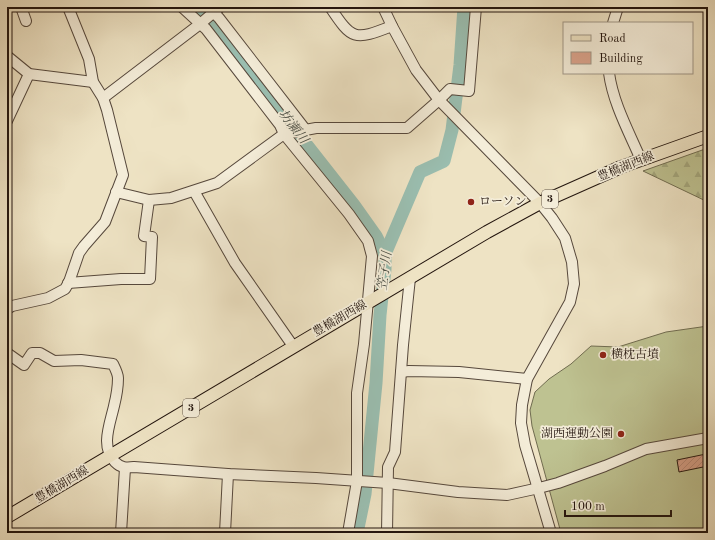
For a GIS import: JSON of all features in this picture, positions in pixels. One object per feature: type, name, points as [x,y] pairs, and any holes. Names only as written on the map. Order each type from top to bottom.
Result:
[{"type":"main road","name":"豊橋湖西線","points":[[7,517],[293,346],[487,232],[540,203],[621,167],[708,136]]},
{"type":"street","points":[[21,7],[26,21]]},
{"type":"street","points":[[7,309],[12,306],[48,298],[65,290],[79,253],[105,222],[123,175],[103,98],[93,82],[89,59],[68,7]]},
{"type":"street","points":[[182,7],[202,23],[349,214],[368,241],[372,256],[371,301],[357,393],[357,481],[348,533]]},
{"type":"street","points":[[330,7],[345,29],[354,35],[365,35],[392,26]]},
{"type":"street","points":[[383,7],[416,70],[439,100],[540,203],[565,238],[572,262],[574,284],[570,302],[527,379],[522,405],[521,423],[525,444],[551,533]]},
{"type":"street","points":[[116,192],[149,200],[171,198],[194,191],[217,183],[286,134],[303,130],[407,128],[450,89],[469,92],[476,7]]},
{"type":"street","points":[[614,22],[618,7]]},
{"type":"street","points":[[103,98],[202,23],[213,10],[303,130]]},
{"type":"street","points":[[7,56],[29,74],[93,82]]},
{"type":"street","points":[[7,121],[29,74]]},
{"type":"street","points":[[609,74],[610,84],[641,160]]},
{"type":"street","points":[[194,191],[235,263],[293,346]]},
{"type":"street","points":[[68,283],[150,278],[152,237],[144,236],[149,200]]},
{"type":"street","points":[[387,533],[386,483],[388,467],[395,452],[406,280]]},
{"type":"street","points":[[7,353],[24,364],[32,353],[40,353],[54,361],[81,360],[113,364],[118,377],[114,406],[110,418],[107,450],[109,456],[117,464],[125,468],[134,467],[386,483],[458,492],[507,496],[539,488],[605,466],[646,449],[708,438]]},
{"type":"street","points":[[401,372],[458,372],[527,379]]},
{"type":"street","points":[[122,533],[125,468]]},
{"type":"street","points":[[225,533],[228,474]]},
{"type":"green space","points":[[708,148],[708,202],[643,171]]},
{"type":"green space","name":"湖西運動公園","points":[[708,326],[708,533],[561,533],[532,426],[530,410],[535,392],[549,379],[571,364],[591,346],[618,347],[666,332]]},
{"type":"building","points":[[706,454],[708,466],[679,472],[677,460]]},
{"type":"waterway","name":"坊瀬川","points":[[193,7],[211,23],[354,205],[376,236],[385,254]]},
{"type":"waterway","name":"笠子川","points":[[357,533],[365,494],[376,383],[385,254],[420,172],[444,161],[452,130],[460,65],[464,7]]},
{"type":"place","name":"ローソン","points":[[471,202]]},
{"type":"place","name":"横枕古墳","points":[[603,355]]},
{"type":"place","name":"湖西運動公園","points":[[621,434]]}]
